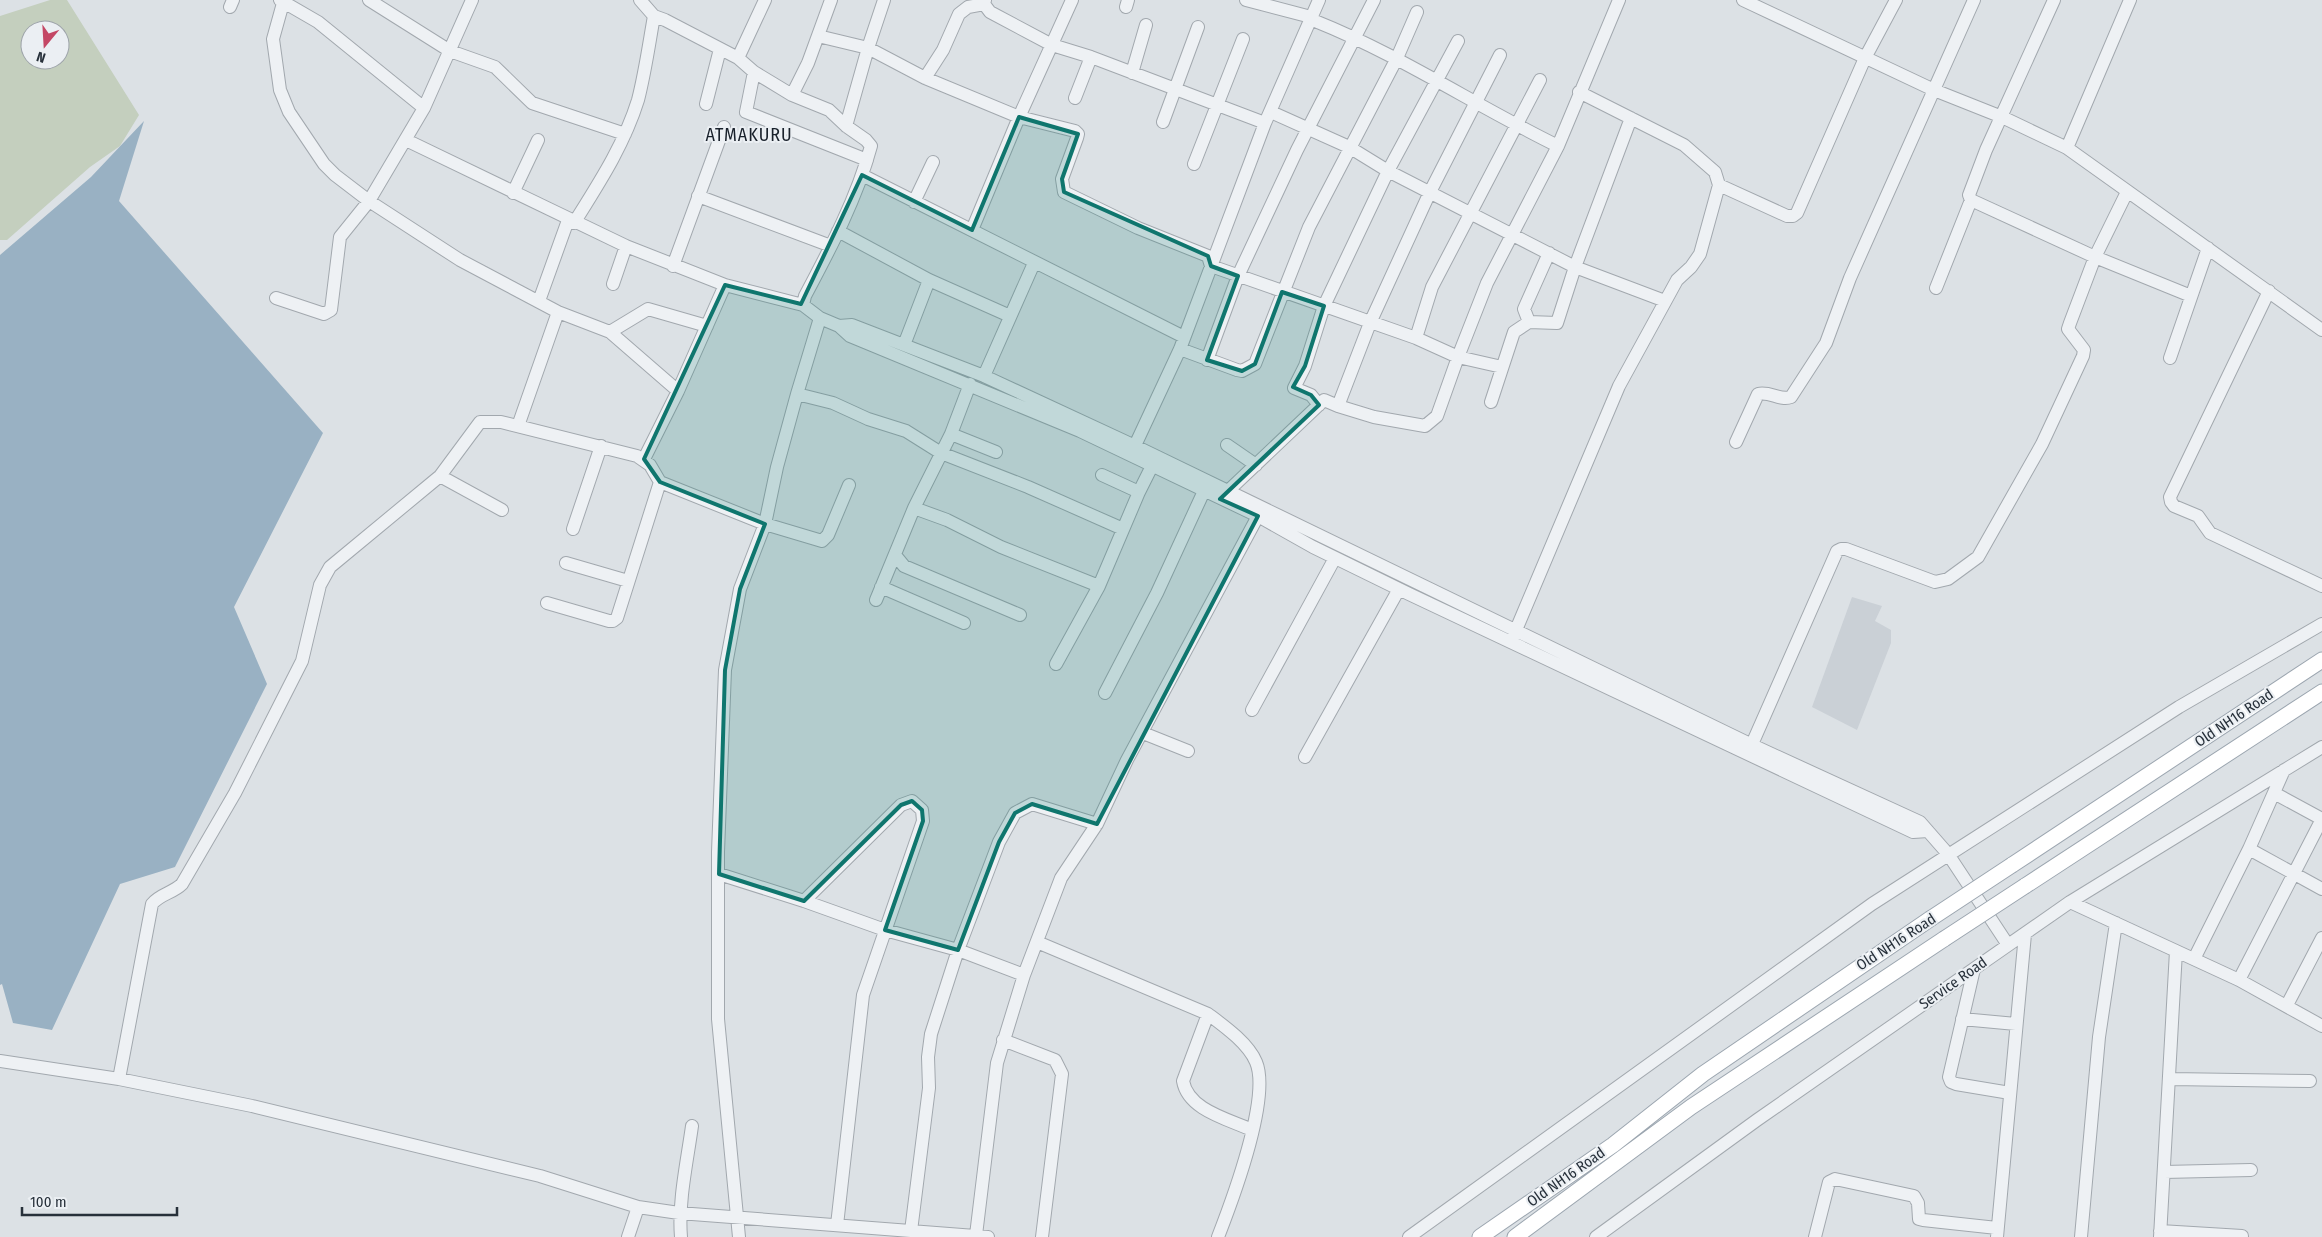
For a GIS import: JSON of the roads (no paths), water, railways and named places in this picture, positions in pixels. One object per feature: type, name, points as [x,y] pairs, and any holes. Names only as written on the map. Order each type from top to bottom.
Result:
[{"type":"main road","name":"Old NH16 Road","points":[[1480,1237],[1613,1144],[1703,1074],[1874,955],[2322,660]]},
{"type":"main road","name":"Old NH16 Road","points":[[1515,1237],[1691,1107],[2322,692]]},
{"type":"street","points":[[369,0],[450,51],[495,68],[532,103],[625,134]]},
{"type":"street","points":[[276,298],[324,314],[331,310],[340,237],[370,201],[424,108],[472,0]]},
{"type":"street","points":[[640,0],[654,16],[738,58],[754,72],[792,95],[829,110],[871,146],[862,175],[831,246],[805,296],[803,305]]},
{"type":"street","points":[[738,58],[765,0]]},
{"type":"street","points":[[792,95],[818,36],[831,0]]},
{"type":"street","points":[[846,126],[884,0]]},
{"type":"street","points":[[972,230],[1019,117],[1072,0]]},
{"type":"street","points":[[1246,0],[1274,3],[1312,17],[1315,21],[1397,58],[1435,82],[1558,146]]},
{"type":"street","points":[[1133,450],[1182,343],[1265,123],[1320,0]]},
{"type":"street","points":[[1207,360],[1238,276],[1309,128],[1374,0]]},
{"type":"street","points":[[1228,491],[1324,400],[1374,417],[1425,426],[1437,416],[1487,283],[1558,146],[1619,0]]},
{"type":"street","points":[[1743,0],[1934,90],[2002,117],[2067,148],[2270,291],[2322,330]]},
{"type":"street","points":[[1719,185],[1787,216],[1793,216],[1797,213],[1865,58],[1896,0]]},
{"type":"street","points":[[1736,442],[1758,394],[1762,393],[1786,399],[1791,396],[1826,343],[1850,278],[1974,0]]},
{"type":"street","points":[[1936,288],[1971,200],[1969,195],[2054,0]]},
{"type":"street","points":[[2067,148],[2130,0]]},
{"type":"street","points":[[424,108],[318,22],[282,2],[274,39],[280,90],[289,112],[324,164],[335,175],[370,201],[460,260],[558,312],[610,332],[678,391]]},
{"type":"street","points":[[925,78],[943,50],[959,14],[968,7],[984,2],[990,12],[1052,45],[1091,57],[1265,123]]},
{"type":"street","points":[[862,175],[1034,263],[1182,343],[1207,360],[1242,370],[1254,364],[1309,227],[1397,58],[1417,12]]},
{"type":"street","points":[[574,223],[609,168],[625,134],[638,100],[654,16]]},
{"type":"street","points":[[1132,73],[1146,25]]},
{"type":"street","points":[[1163,122],[1198,27]]},
{"type":"street","points":[[818,36],[868,48],[925,78],[1019,117],[1075,130],[1078,134],[1062,179],[1064,192],[1138,228],[1208,256],[1211,266]]},
{"type":"street","points":[[1194,164],[1243,38]]},
{"type":"street","points":[[1319,404],[1311,395],[1294,388],[1305,366],[1324,306],[1388,171],[1458,41]]},
{"type":"street","points":[[706,104],[720,49]]},
{"type":"street","points":[[1338,406],[1370,323],[1430,192],[1500,55]]},
{"type":"street","points":[[1076,98],[1091,57]]},
{"type":"street","points":[[754,72],[746,112],[867,160]]},
{"type":"street","points":[[1416,338],[1432,287],[1540,80]]},
{"type":"street","points":[[1513,636],[1620,386],[1677,280],[1700,254],[1719,185],[1715,172],[1684,145],[1580,92]]},
{"type":"street","points":[[1271,112],[1349,147],[1388,171],[1575,267],[1665,301]]},
{"type":"street","points":[[1491,402],[1514,332],[1529,322],[1557,323],[1575,267],[1631,118]]},
{"type":"street","points":[[673,266],[724,127]]},
{"type":"street","points":[[406,140],[574,223],[673,266],[725,285],[803,305],[820,318],[904,345],[984,376],[1133,450],[1228,491],[1513,636],[1750,749],[1920,822],[1948,854],[2008,945]]},
{"type":"street","points":[[513,193],[538,140]]},
{"type":"street","points":[[914,202],[933,162]]},
{"type":"street","points":[[1750,749],[1837,551],[1846,549],[1935,582],[1948,579],[1978,557],[2042,444],[2083,356],[2084,350],[2068,329],[2095,257],[2127,192]]},
{"type":"street","points":[[698,196],[831,246]]},
{"type":"street","points":[[1971,200],[2095,257],[2191,296]]},
{"type":"street","points":[[539,301],[567,223],[574,223]]},
{"type":"street","points":[[838,230],[929,280],[1010,316]]},
{"type":"street","points":[[613,284],[626,246]]},
{"type":"street","points":[[2170,358],[2208,248]]},
{"type":"street","points":[[1529,322],[1524,309],[1549,253]]},
{"type":"street","points":[[984,376],[1034,263]]},
{"type":"street","points":[[1211,266],[1416,338],[1458,357],[1502,367]]},
{"type":"street","points":[[904,345],[929,280]]},
{"type":"street","points":[[644,459],[678,391],[725,285]]},
{"type":"street","points":[[2270,291],[2170,497],[2174,506],[2198,516],[2210,533],[2322,586]]},
{"type":"street","points":[[610,332],[648,309],[707,326]]},
{"type":"street","points":[[518,426],[558,312]]},
{"type":"street","points":[[739,1237],[718,1019],[718,874],[725,670],[740,589],[766,524],[797,394],[820,318]]},
{"type":"street","points":[[845,325],[850,336],[1080,431],[1133,450],[1152,466],[1258,516],[1335,558],[1399,589],[1513,636]]},
{"type":"street","points":[[876,600],[914,508],[951,434],[970,384]]},
{"type":"street","points":[[797,394],[833,403],[906,431],[941,453],[1028,487],[1123,529]]},
{"type":"street","points":[[119,1079],[152,904],[157,898],[176,890],[182,884],[234,794],[302,661],[320,585],[324,576],[330,567],[440,476],[480,422],[501,422],[601,446],[644,459],[660,482],[766,524],[822,541],[828,535],[849,485]]},
{"type":"street","points":[[951,434],[996,452]]},
{"type":"street","points":[[1227,445],[1256,465]]},
{"type":"street","points":[[573,529],[601,446]]},
{"type":"street","points":[[1056,664],[1099,586],[1152,466]]},
{"type":"street","points":[[1102,475],[1139,492]]},
{"type":"street","points":[[440,476],[502,510]]},
{"type":"street","points":[[547,603],[613,621],[618,618],[660,482]]},
{"type":"street","points":[[1105,693],[1157,593],[1204,491]]},
{"type":"street","points":[[914,508],[955,524],[1001,547],[1099,586]]},
{"type":"street","points":[[0,1061],[119,1079],[252,1106],[554,1180],[638,1208],[679,1213],[982,1236],[993,1083],[1024,975],[1061,878],[1097,824],[1127,760],[1258,516]]},
{"type":"street","points":[[895,555],[904,566],[1020,615]]},
{"type":"street","points":[[1252,710],[1335,558]]},
{"type":"street","points":[[566,563],[628,581]]},
{"type":"street","points":[[881,587],[964,623]]},
{"type":"street","points":[[1305,757],[1399,589]]},
{"type":"street","points":[[1409,1237],[1839,927],[1948,854],[2179,707],[2322,624]]},
{"type":"street","points":[[1143,733],[1188,751]]},
{"type":"street","name":"Service Road","points":[[1596,1237],[1757,1120],[2070,902],[2322,747]]},
{"type":"street","points":[[2194,959],[2249,849],[2284,770]]},
{"type":"street","points":[[2239,980],[2322,819],[2274,793]]},
{"type":"street","points":[[804,901],[901,805],[912,801],[922,810],[923,821],[863,995],[837,1225]]},
{"type":"street","points":[[911,1231],[929,1088],[928,1056],[931,1034],[958,950],[999,842],[1015,813],[1032,804],[1097,824]]},
{"type":"street","points":[[2249,849],[2322,889]]},
{"type":"street","points":[[718,874],[804,901],[885,930],[958,950],[1024,975]]},
{"type":"street","points":[[2070,902],[2239,980],[2322,1026]]},
{"type":"street","points":[[2082,1237],[2099,1037],[2116,923]]},
{"type":"street","points":[[1815,1237],[1829,1182],[1835,1179],[1914,1196],[1918,1203],[1919,1219],[1997,1232],[2025,934]]},
{"type":"street","points":[[2287,1006],[2322,938]]},
{"type":"street","points":[[1037,942],[1208,1014],[1226,1028],[1253,1056],[1257,1065],[1259,1100],[1235,1191],[1218,1237]]},
{"type":"street","points":[[2176,951],[2160,1234],[2242,1236]]},
{"type":"street","points":[[1974,969],[1949,1072],[1951,1082],[2010,1093]]},
{"type":"street","points":[[1208,1014],[1183,1081],[1185,1091],[1191,1100],[1200,1106],[1252,1130]]},
{"type":"street","points":[[1962,1019],[2016,1024]]},
{"type":"street","points":[[1004,1040],[1055,1060],[1062,1074],[1042,1237]]},
{"type":"street","points":[[2170,1079],[2310,1081]]},
{"type":"street","points":[[681,1237],[679,1213],[692,1126]]},
{"type":"street","points":[[2164,1172],[2251,1170]]},
{"type":"street","points":[[628,1237],[638,1208]]},
{"type":"water","points":[[144,121],[119,201],[323,433],[234,607],[267,684],[175,867],[120,884],[52,1030],[13,1023],[2,984],[0,985],[0,255],[91,177]]},
{"type":"district","name":"ATMAKURU","points":[[749,135]]}]
